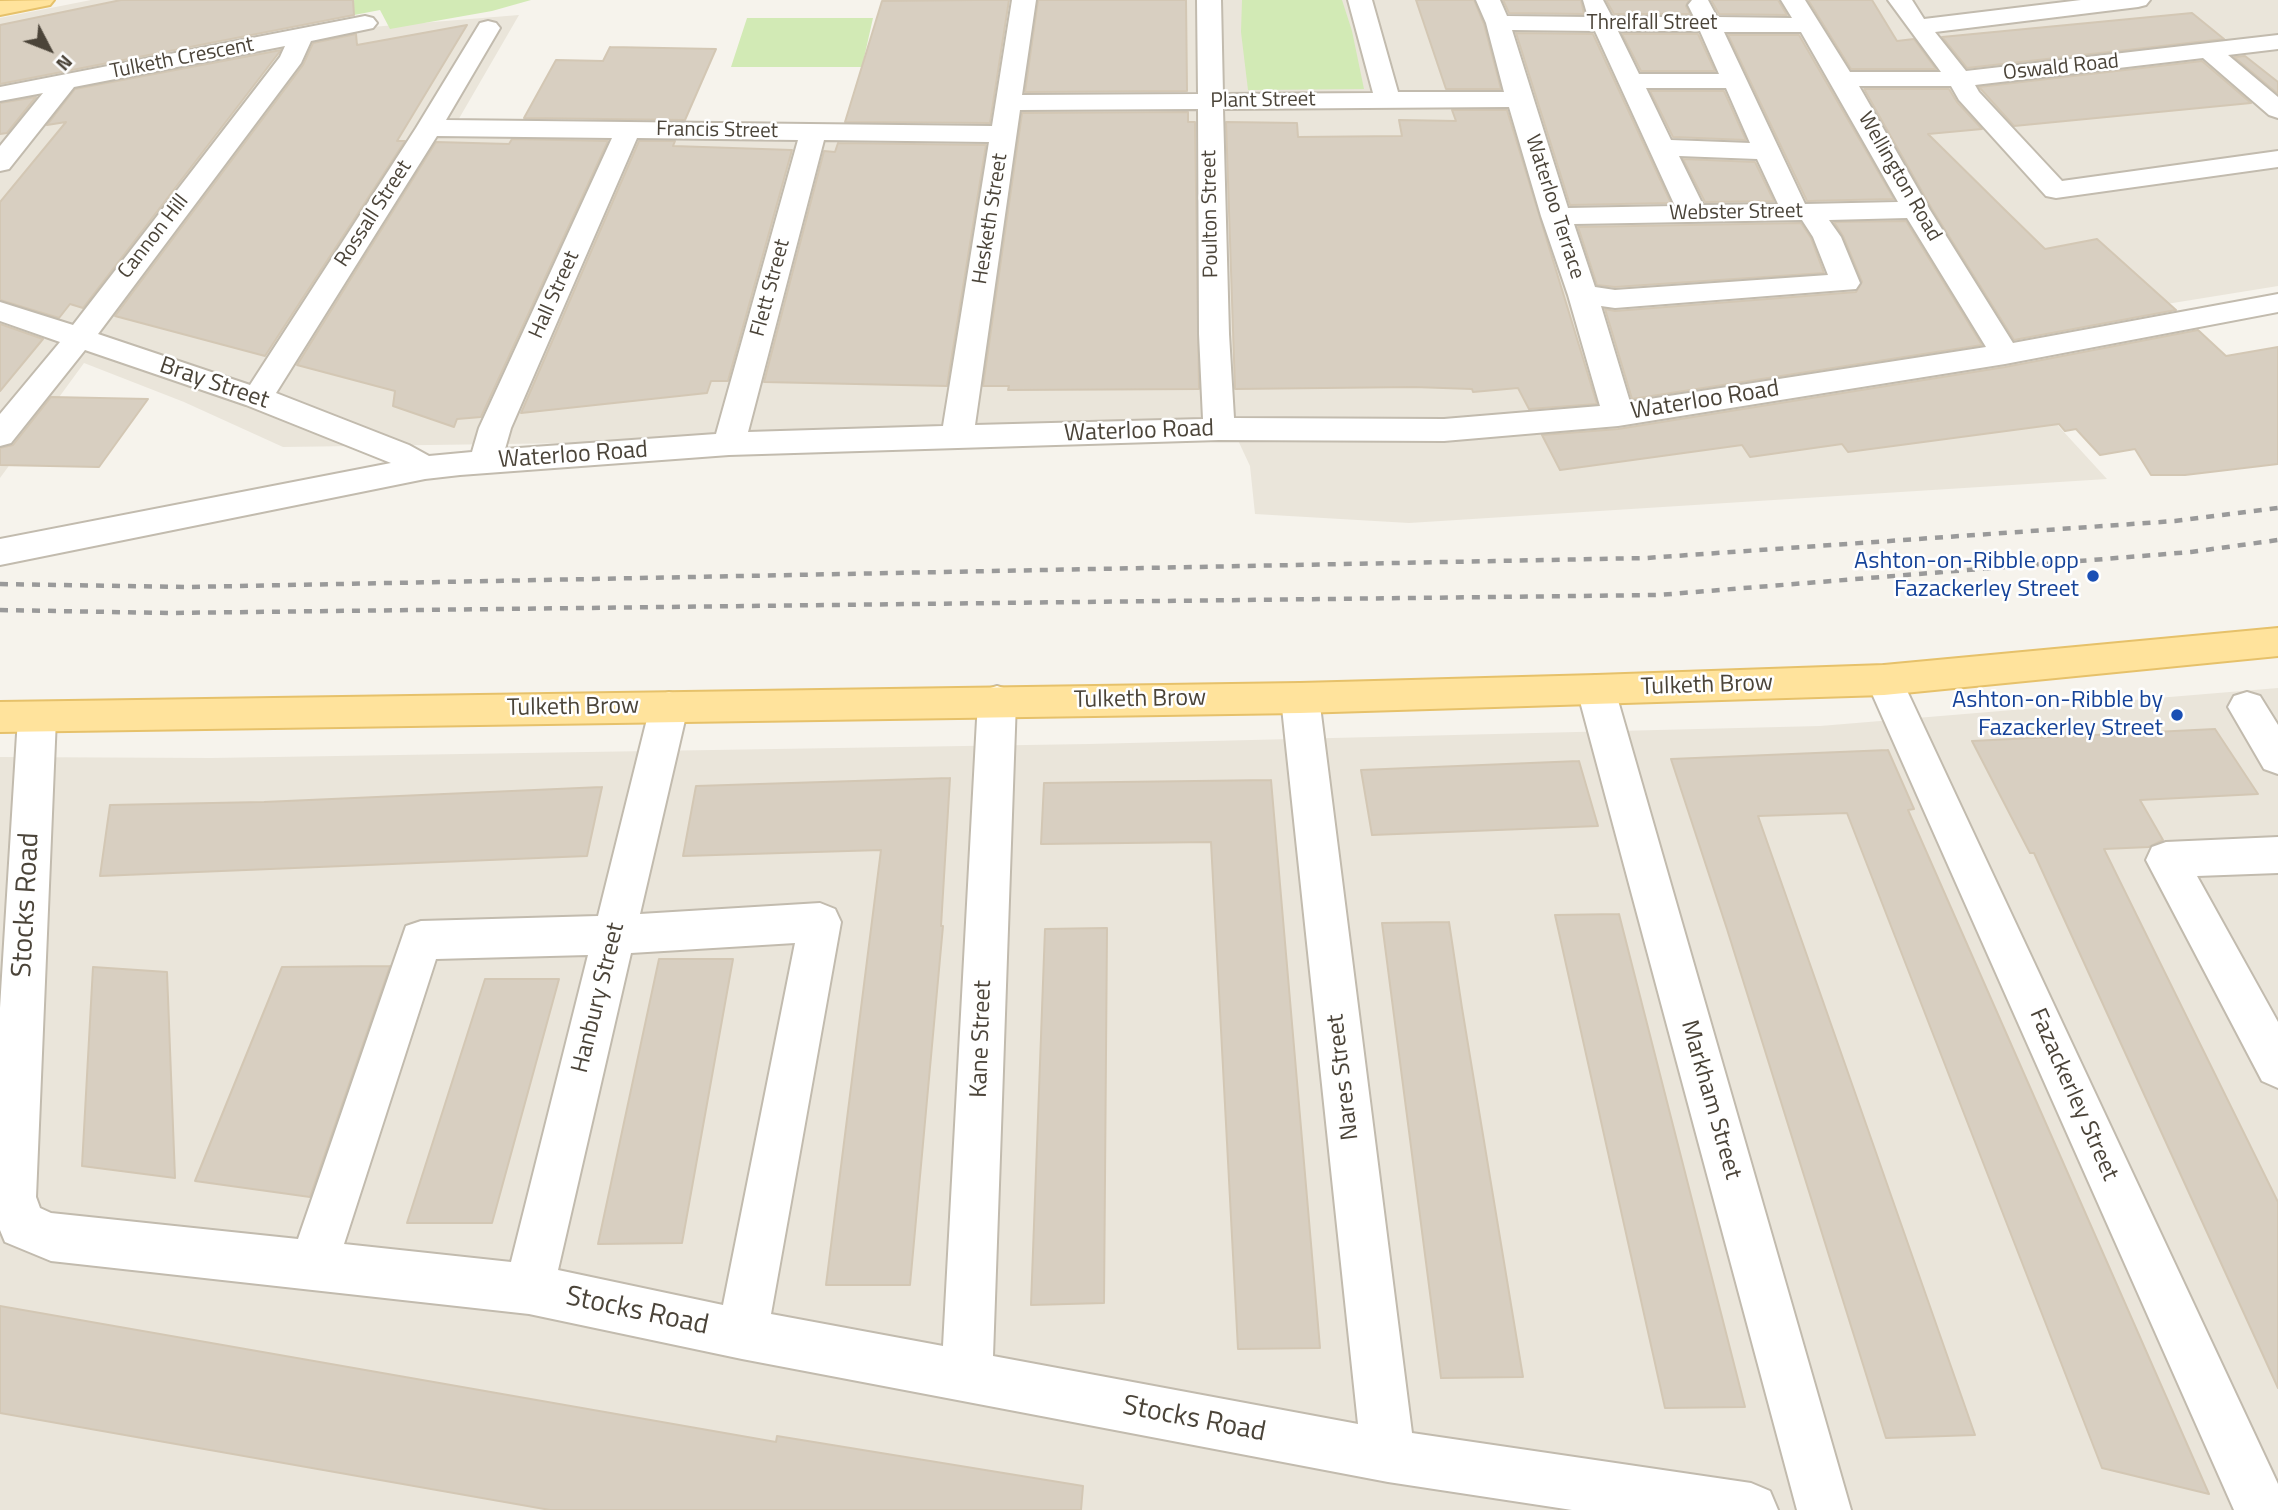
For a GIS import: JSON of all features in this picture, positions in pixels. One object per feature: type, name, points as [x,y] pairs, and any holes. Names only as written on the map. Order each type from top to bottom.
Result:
[{"type":"main road","points":[[0,8],[42,0]]},
{"type":"main road","name":"Tulketh Brow","points":[[19,718],[1596,691],[1884,680],[2278,642]]},
{"type":"street","name":"Hesketh Street","points":[[957,438],[1024,0]]},
{"type":"street","name":"Poulton Street","points":[[1209,0],[1214,334],[1219,429]]},
{"type":"street","points":[[1360,0],[1388,100]]},
{"type":"street","points":[[1592,0],[1693,214]]},
{"type":"street","points":[[1583,295],[1615,299],[1846,283],[1826,237],[1803,212],[1765,151],[1737,81],[1698,0]]},
{"type":"street","name":"Wellington Road","points":[[1793,0],[1842,79],[1916,210],[2006,354]]},
{"type":"street","points":[[1900,0],[1960,79],[1968,95],[2056,190],[2278,159]]},
{"type":"street","points":[[1918,27],[2138,0]]},
{"type":"street","name":"Threlfall Street","points":[[1493,11],[1604,23],[1807,25]]},
{"type":"street","name":"Waterloo Terrace","points":[[1493,11],[1618,415]]},
{"type":"street","name":"Tulketh Crescent","points":[[0,94],[365,23]]},
{"type":"street","name":"Rossall Street","points":[[257,398],[429,128],[488,28]]},
{"type":"street","name":"Cannon Hill","points":[[0,435],[65,356],[292,58],[301,36]]},
{"type":"street","name":"Oswald Road","points":[[1842,79],[1960,79],[2278,42]]},
{"type":"street","points":[[2209,51],[2278,110]]},
{"type":"street","points":[[1631,81],[1737,81]]},
{"type":"street","points":[[0,163],[65,82]]},
{"type":"street","name":"Plant Street","points":[[1007,103],[1519,99]]},
{"type":"street","name":"Francis Street","points":[[429,128],[1004,134]]},
{"type":"street","name":"Hall Street","points":[[485,462],[495,428],[628,130]]},
{"type":"street","name":"Flett Street","points":[[729,444],[813,132]]},
{"type":"street","points":[[1661,147],[1765,151]]},
{"type":"street","name":"Webster Street","points":[[1555,216],[1916,210]]},
{"type":"street","name":"Waterloo Road","points":[[0,552],[425,468],[485,462],[729,444],[1219,429],[1444,430],[1618,415],[2006,354],[2278,303]]},
{"type":"street","name":"Bray Street","points":[[0,311],[257,398],[398,453],[425,468]]},
{"type":"street","name":"Fazackerley Street","points":[[1884,680],[2262,1510]]},
{"type":"street","name":"Markham Street","points":[[1596,691],[1824,1510]]},
{"type":"street","name":"Nares Street","points":[[1300,698],[1388,1456]]},
{"type":"street","name":"Kane Street","points":[[967,1377],[997,701]]},
{"type":"street","name":"Hanbury Street","points":[[529,1289],[669,707]]},
{"type":"street","points":[[2246,707],[2278,758]]},
{"type":"street","name":"Stocks Road","points":[[19,718],[12,1197],[22,1224],[51,1237],[529,1289],[742,1334],[1388,1456],[1751,1510]]},
{"type":"street","points":[[2278,855],[2166,860],[2278,1066]]},
{"type":"street","points":[[313,1266],[421,940],[615,935],[820,922],[742,1334]]},
{"type":"shaded area","points":[[91,0],[277,0],[151,29],[165,65],[347,29],[519,15],[457,122],[1016,126],[1032,0],[1798,0],[2018,359],[2018,382],[2107,479],[1409,523],[1255,514],[1250,466],[1229,421],[721,441],[283,447],[184,402],[84,363],[0,478],[0,18]]},
{"type":"shaded area","points":[[1822,0],[2278,0],[2278,286],[2018,328]]},
{"type":"shaded area","points":[[2278,688],[2278,1510],[0,1510],[0,757],[211,758],[1089,744],[1820,726]]},
{"type":"green space","points":[[305,0],[531,0],[492,11],[390,29],[380,10],[163,52]]},
{"type":"green space","points":[[1242,0],[1342,0],[1352,31],[1364,89],[1248,90],[1241,32]]},
{"type":"green space","points":[[747,18],[873,18],[862,67],[731,67]]},
{"type":"building","points":[[121,0],[353,0],[354,15],[0,84],[0,25]]},
{"type":"building","points":[[1009,0],[990,123],[845,122],[882,1]]},
{"type":"building","points":[[1038,0],[1186,0],[1187,91],[1025,92]]},
{"type":"building","points":[[1416,0],[1474,0],[1484,24],[1501,89],[1446,89]]},
{"type":"building","points":[[1503,0],[1581,0],[1584,14],[1509,13]]},
{"type":"building","points":[[1606,0],[1689,0],[1686,6],[1690,14],[1614,14]]},
{"type":"building","points":[[1711,0],[1778,0],[1787,15],[1719,14]]},
{"type":"building","points":[[1808,0],[1872,0],[1897,41],[1914,39],[1936,69],[1851,69]]},
{"type":"building","points":[[2192,13],[2224,39],[1967,68],[1942,37]]},
{"type":"building","points":[[467,25],[397,141],[405,141],[265,356],[115,316],[303,65],[313,43],[356,34],[357,45]]},
{"type":"building","points":[[1516,33],[1593,34],[1671,203],[1570,205]]},
{"type":"building","points":[[1622,34],[1698,34],[1715,71],[1641,71]]},
{"type":"building","points":[[1728,35],[1799,35],[1894,199],[1807,201]]},
{"type":"building","points":[[610,47],[716,49],[685,120],[524,118],[556,60],[603,61]]},
{"type":"building","points":[[281,50],[83,308],[70,304],[59,318],[0,300],[0,202],[66,122],[47,125],[75,89]]},
{"type":"building","points":[[2245,56],[2278,82],[2278,94],[2234,57]]},
{"type":"building","points":[[2202,61],[2251,103],[2014,126],[1979,87]]},
{"type":"building","points":[[1864,89],[1949,89],[1957,102],[1982,129],[1928,134],[2045,249],[2097,239],[2176,310],[2014,340],[1932,209]]},
{"type":"building","points":[[1650,91],[1724,91],[1746,140],[1673,137]]},
{"type":"building","points":[[36,97],[7,133],[0,134],[0,103]]},
{"type":"building","points":[[1452,110],[1507,110],[1597,404],[1529,409],[1518,388],[1473,392],[1472,389],[1414,387],[1235,389],[1226,122],[1297,123],[1298,137],[1402,136],[1399,120],[1456,121]]},
{"type":"building","points":[[1188,112],[1188,122],[1195,122],[1199,389],[1008,390],[1009,386],[983,386],[1022,113]]},
{"type":"building","points":[[512,139],[608,141],[481,417],[457,419],[454,427],[393,406],[395,391],[297,365],[436,142],[509,144]]},
{"type":"building","points":[[639,141],[675,141],[673,146],[792,150],[728,381],[711,381],[707,393],[521,413]]},
{"type":"building","points":[[838,143],[986,145],[947,386],[764,382],[824,151],[835,152]]},
{"type":"building","points":[[1683,159],[1755,162],[1774,201],[1705,202]]},
{"type":"building","points":[[1906,221],[1982,345],[1632,399],[1605,309],[1615,311],[1856,292],[1862,282],[1843,236],[1834,222]]},
{"type":"building","points":[[1801,223],[1811,238],[1824,273],[1615,287],[1597,285],[1578,227]]},
{"type":"building","points":[[0,324],[43,339],[0,391]]},
{"type":"building","points":[[2198,330],[2226,356],[2278,347],[2278,464],[2185,475],[2151,475],[2135,449],[2100,455],[2076,429],[2065,431],[2059,424],[1848,452],[1842,444],[1750,457],[1742,445],[1560,470],[1542,435],[1618,429],[2005,367]]},
{"type":"building","points":[[51,397],[148,399],[99,467],[0,465],[0,448],[13,445]]},
{"type":"building","points":[[2215,729],[2258,794],[2140,800],[2163,840],[2149,847],[2104,849],[2278,1202],[2278,1388],[2034,853],[2030,853],[1972,741]]},
{"type":"building","points":[[1888,750],[1914,809],[1908,810],[2209,1494],[2102,1468],[1847,813],[1758,816],[1975,1435],[1886,1438],[1671,759]]},
{"type":"building","points":[[1579,761],[1598,826],[1372,835],[1361,770]]},
{"type":"building","points":[[950,778],[943,926],[910,1285],[826,1285],[881,850],[683,856],[696,786]]},
{"type":"building","points":[[1271,780],[1320,1348],[1238,1349],[1211,842],[1041,844],[1044,783]]},
{"type":"building","points":[[602,787],[587,856],[100,876],[110,805],[264,802]]},
{"type":"building","points":[[1619,914],[1745,1407],[1665,1408],[1555,915]]},
{"type":"building","points":[[1449,922],[1523,1377],[1441,1378],[1382,923]]},
{"type":"building","points":[[1107,928],[1104,1303],[1031,1305],[1045,929]]},
{"type":"building","points":[[659,959],[733,959],[682,1243],[598,1244]]},
{"type":"building","points":[[390,966],[310,1197],[195,1181],[282,967]]},
{"type":"building","points":[[93,967],[167,972],[175,1178],[82,1166]]},
{"type":"building","points":[[485,979],[559,979],[492,1223],[407,1223]]},
{"type":"building","points":[[0,1306],[776,1442],[777,1436],[1083,1486],[1081,1510],[550,1510],[0,1413]]},
{"type":"railway","points":[[0,584],[188,587],[1646,558],[2175,521],[2278,508]]},
{"type":"railway","points":[[0,610],[168,613],[1658,595],[2191,552],[2278,540]]},
{"type":"place","name":"Ashton-on-Ribble opp Fazackerley Street","points":[[2093,576]]},
{"type":"place","name":"Ashton-on-Ribble by Fazackerley Street","points":[[2177,715]]}]
